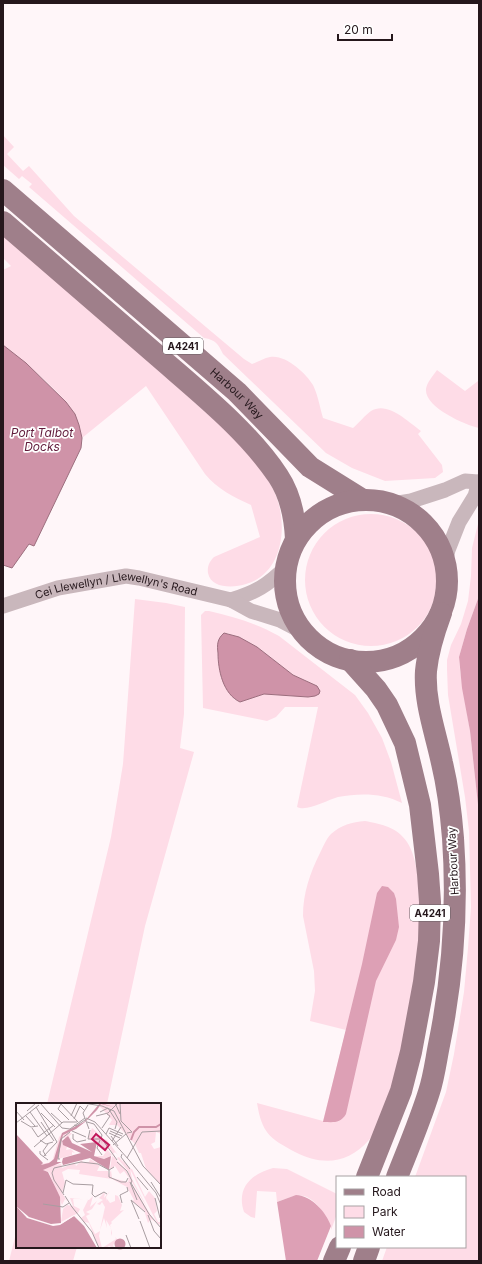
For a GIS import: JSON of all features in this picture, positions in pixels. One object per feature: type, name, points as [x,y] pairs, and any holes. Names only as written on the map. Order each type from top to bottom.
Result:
[{"type":"main road","name":"Harbour Way","points":[[3,190],[237,392],[310,467],[363,500]]},
{"type":"main road","name":"A4241","points":[[3,222],[194,387],[236,426],[261,453],[279,477],[289,498],[296,526],[296,539]]},
{"type":"main road","name":"A4241","points":[[363,500],[383,501],[392,504],[421,521],[429,530],[439,546],[445,563],[447,583],[445,598],[440,613],[422,640],[411,648],[393,657],[380,661],[360,662],[329,653],[316,645],[303,632],[291,612],[284,575],[296,539],[307,525],[324,511],[341,503],[363,500]]},
{"type":"main road","name":"Harbour Way","points":[[397,1176],[429,1091],[443,1027],[450,982],[455,924],[456,890],[449,806],[443,765],[426,684],[428,653],[440,613]]},
{"type":"main road","name":"A4241","points":[[350,660],[376,689],[387,705],[405,743],[420,805],[430,902],[429,941],[424,982],[411,1052],[401,1091],[367,1176]]},
{"type":"main road","points":[[334,1261],[340,1248]]},
{"type":"main road","points":[[364,1261],[369,1248]]},
{"type":"street","points":[[392,504],[412,501],[445,490],[465,481],[479,482],[475,496],[459,522],[448,550],[445,563]]},
{"type":"street","points":[[230,600],[250,594],[262,588],[277,577],[286,567]]},
{"type":"street","name":"Cei Llewellyn / Llewellyn's Road","points":[[3,606],[58,588],[126,576],[230,600],[251,611],[280,620],[303,632]]},
{"type":"green space","points":[[3,135],[14,147],[7,154],[23,171],[29,166],[74,216],[244,359],[252,364],[270,357],[276,357],[282,358],[294,365],[310,380],[313,385],[318,397],[323,418],[353,428],[371,411],[377,409],[384,409],[398,414],[421,431],[418,434],[442,465],[443,472],[435,478],[385,481],[352,468],[326,453],[223,354],[216,343],[204,338],[29,187],[32,184],[22,176],[19,179],[3,165]]},
{"type":"green space","points":[[3,235],[232,436],[265,475],[278,502],[282,530],[276,557],[269,569],[259,578],[246,584],[224,586],[218,585],[210,578],[208,568],[214,557],[260,537],[251,505],[232,496],[220,488],[205,474],[146,386],[82,438],[76,419],[66,402],[44,379],[3,345],[3,270],[11,266],[3,258]]},
{"type":"green space","points":[[437,370],[465,391],[478,381],[479,428],[446,414],[431,402],[427,396],[426,389],[429,381]]},
{"type":"green space","points":[[377,514],[396,519],[408,525],[418,533],[426,543],[432,555],[436,567],[436,593],[432,605],[426,617],[418,627],[408,635],[396,641],[384,645],[365,646],[346,641],[334,635],[324,627],[316,617],[310,605],[306,593],[305,574],[310,555],[316,543],[324,533],[334,525],[346,519],[358,515]]},
{"type":"green space","points":[[479,520],[479,596],[459,657],[470,731],[479,814],[479,1261],[382,1261],[387,1248],[466,1248],[466,1176],[415,1176],[446,1092],[464,992],[468,948],[471,907],[469,831],[465,797],[448,695],[447,660],[451,645],[461,624],[468,601],[472,548]]},
{"type":"green space","points":[[135,599],[185,607],[184,714],[180,748],[194,752],[145,926],[107,1103],[47,1103],[111,837],[123,764]]},
{"type":"green space","points":[[205,611],[209,611],[245,621],[270,631],[279,636],[355,695],[368,713],[382,738],[391,762],[402,803],[387,797],[354,795],[338,797],[306,808],[297,807],[318,707],[285,707],[276,717],[267,721],[203,708],[201,615]],"holes":[[[227,633],[257,647],[293,675],[317,686],[308,697],[264,694],[240,702],[234,699]]]},
{"type":"green space","points":[[365,821],[383,825],[394,830],[403,837],[412,851],[417,872],[419,895],[418,958],[401,1056],[376,1130],[361,1148],[352,1154],[343,1158],[325,1161],[295,1152],[279,1143],[268,1134],[261,1121],[257,1103],[323,1121],[346,1030],[310,1021],[315,991],[314,971],[303,916],[304,899],[313,868],[329,836],[343,826]]},
{"type":"green space","points":[[273,1168],[287,1169],[336,1194],[336,1217],[331,1230],[331,1226],[317,1205],[307,1197],[293,1196],[277,1202],[276,1192],[257,1191],[255,1218],[244,1212],[242,1196],[247,1183],[258,1174]]},
{"type":"green space","points":[[16,1233],[16,1248],[77,1248],[73,1261],[9,1261]]},
{"type":"shaded area","points":[[479,596],[479,814],[470,731],[462,688],[459,657]]},
{"type":"shaded area","points":[[382,886],[388,887],[394,893],[396,899],[399,927],[396,940],[376,981],[346,1114],[339,1121],[323,1122],[362,964],[377,893]]},
{"type":"shaded area","points":[[296,1195],[308,1198],[318,1206],[326,1215],[331,1226],[317,1261],[286,1261],[277,1202]]},
{"type":"water","name":"Port Talbot Docks","points":[[3,345],[26,363],[66,402],[75,414],[82,438],[81,448],[34,546],[29,544],[12,568],[3,565]]},
{"type":"water","points":[[224,633],[239,637],[257,647],[293,675],[317,686],[320,691],[319,694],[308,697],[264,694],[240,702],[229,693],[220,674],[218,645],[220,638]]}]
